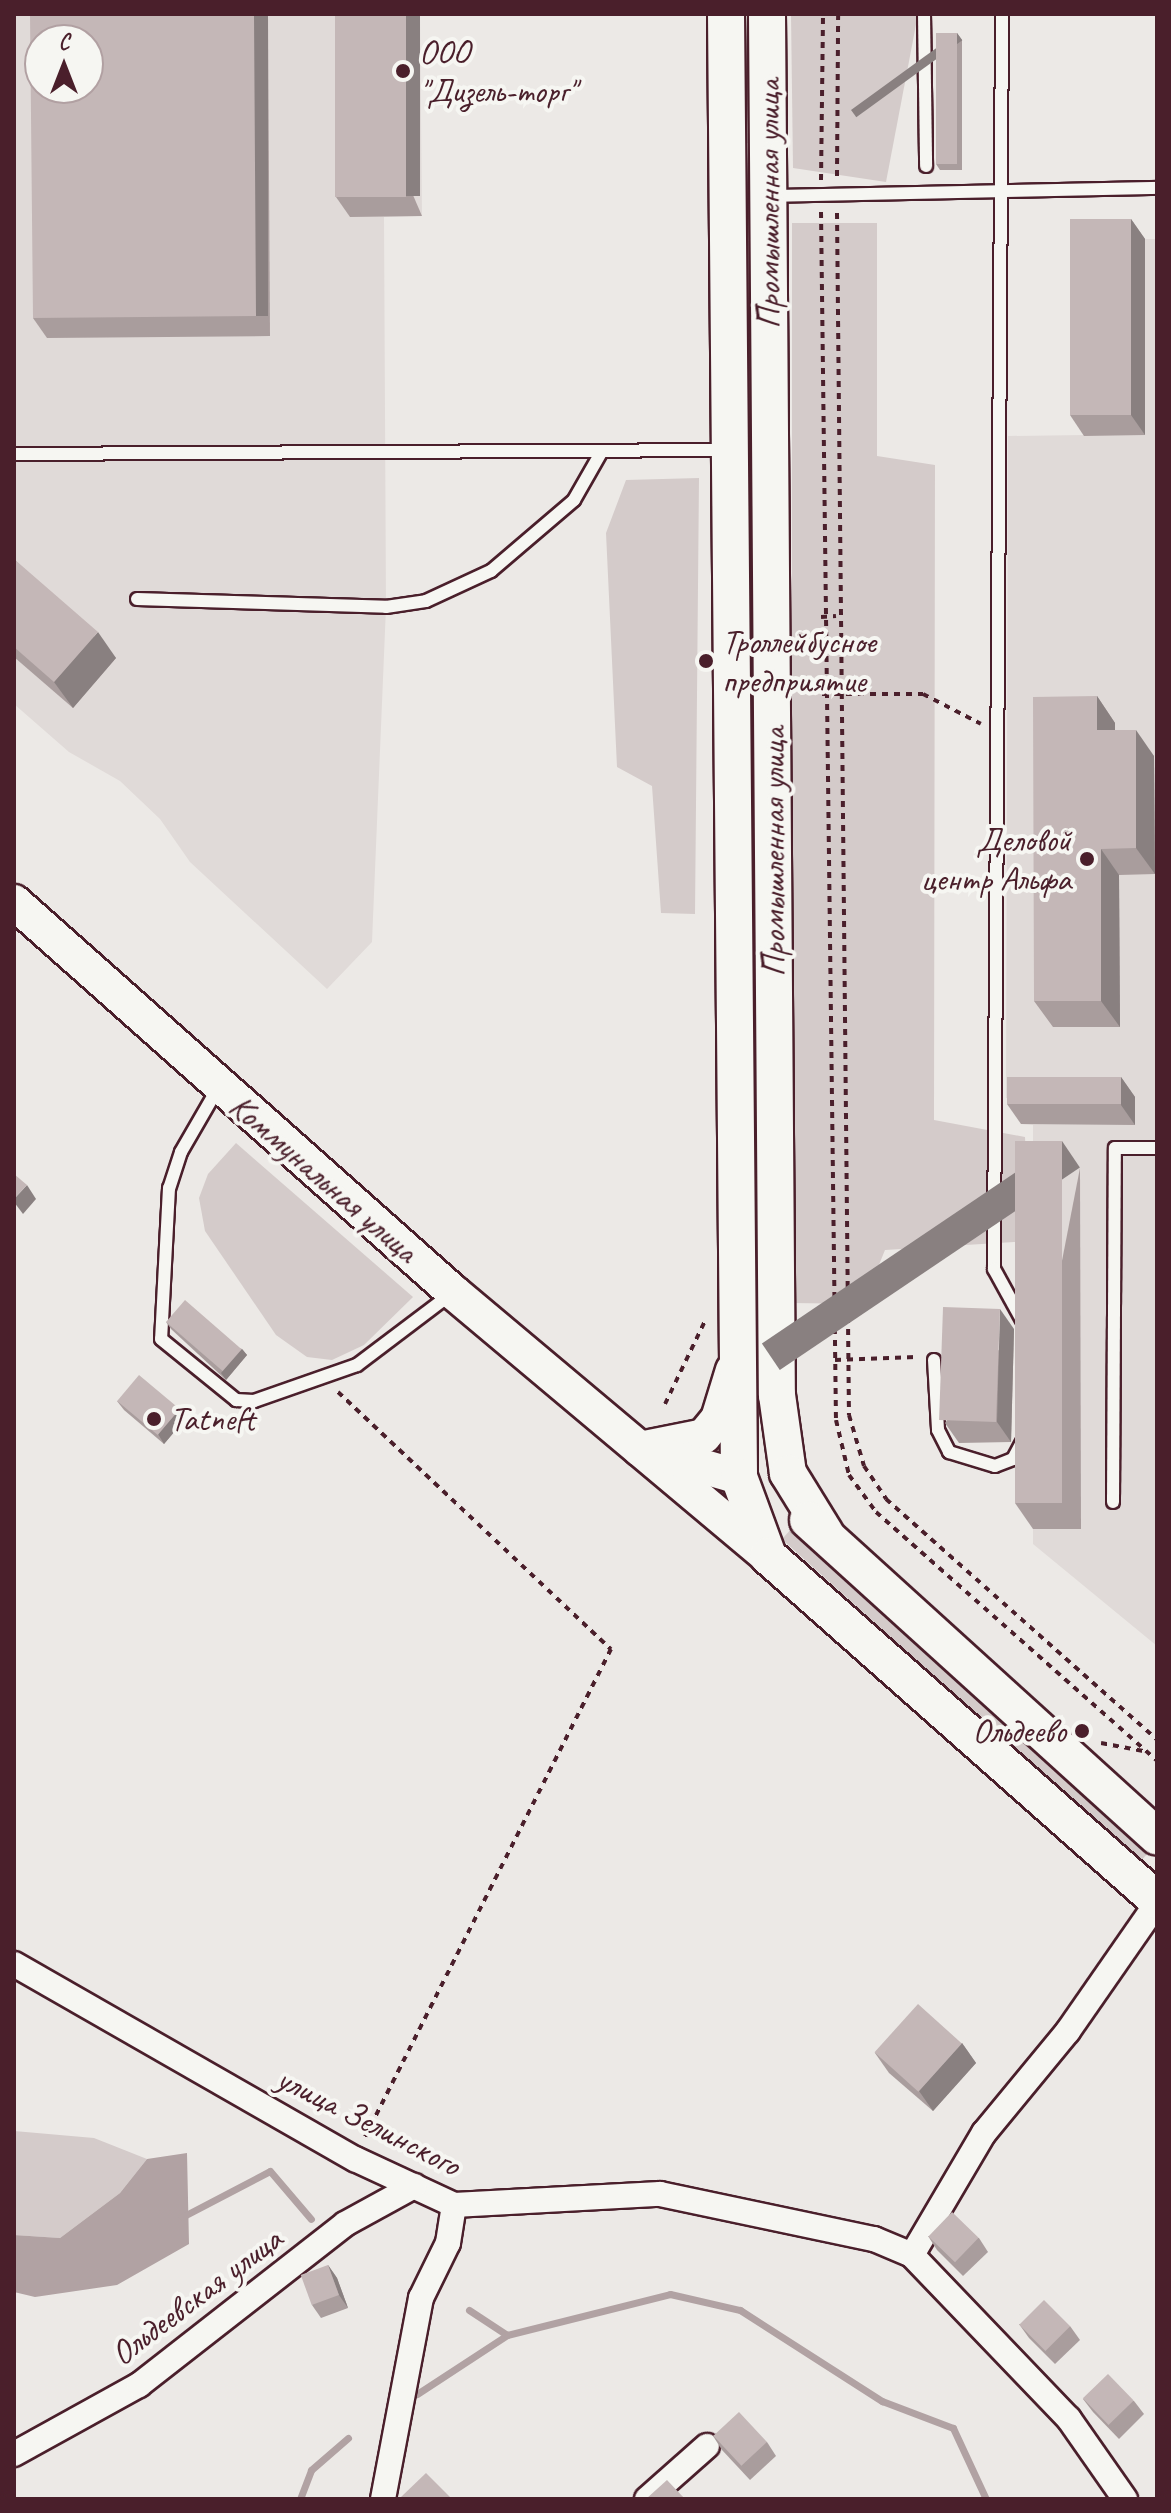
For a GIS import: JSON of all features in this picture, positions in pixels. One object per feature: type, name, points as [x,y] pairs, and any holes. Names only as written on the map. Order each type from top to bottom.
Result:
[{"type":"main road","name":"Промышленная улица","points":[[726,14],[733,1368],[739,1477],[768,1556]]},
{"type":"main road","name":"Промышленная улица","points":[[767,14],[781,1447],[801,1499],[825,1533]]},
{"type":"main road","points":[[728,196],[768,196]]},
{"type":"main road","points":[[729,450],[770,450]]},
{"type":"main road","name":"Коммунальная улица","points":[[14,902],[453,1292],[640,1449]]},
{"type":"main road","name":"Промышленная улица","points":[[640,1449],[704,1436],[723,1408],[733,1368]]},
{"type":"main road","points":[[739,1477],[765,1471],[781,1447]]},
{"type":"main road","name":"Промышленная улица","points":[[640,1449],[739,1477],[825,1533],[1157,1837]]},
{"type":"main road","name":"Промышленная улица","points":[[640,1449],[768,1556],[1157,1901]]},
{"type":"street","points":[[1125,2499],[1069,2419],[912,2255],[984,2133],[1068,2031],[1157,1901]]},
{"type":"street","name":"улица Зелинского","points":[[14,1964],[355,2159],[454,2205],[660,2194],[874,2239],[912,2255]]},
{"type":"street","name":"Ольдеевская улица","points":[[14,2454],[139,2385],[345,2224],[414,2186]]},
{"type":"street","points":[[383,2499],[407,2354],[421,2298],[448,2243],[454,2205]]},
{"type":"street","points":[[647,2499],[707,2446]]},
{"type":"lane","points":[[924,14],[926,166]]},
{"type":"lane","points":[[1002,14],[994,731],[994,1269],[1023,1323],[1023,1338]]},
{"type":"lane","points":[[768,196],[1157,188]]},
{"type":"lane","points":[[14,454],[729,450]]},
{"type":"lane","points":[[137,599],[386,607],[426,601],[491,571],[574,500],[602,451]]},
{"type":"lane","points":[[219,1086],[181,1152],[169,1188],[161,1339],[236,1400],[357,1365],[453,1292]]},
{"type":"lane","points":[[1113,1502],[1115,1148],[1157,1148]]},
{"type":"lane","points":[[934,1360],[938,1430],[949,1452],[995,1466],[1013,1459],[1022,1427]]},
{"type":"path","points":[[823,14],[821,617],[836,1420],[849,1475],[876,1512],[1157,1761]]},
{"type":"path","points":[[838,14],[836,616],[849,1415],[864,1466],[886,1499],[1157,1740]]},
{"type":"path","points":[[821,617],[836,616]]},
{"type":"path","points":[[822,694],[923,694],[994,731]]},
{"type":"path","points":[[835,1360],[904,1355]]},
{"type":"path","points":[[323,1377],[611,1649],[355,2159]]},
{"type":"path","points":[[1094,1741],[1146,1752]]},
{"type":"shaded area","points":[[14,14],[420,14],[422,216],[384,217],[386,607],[372,942],[327,989],[190,862],[160,819],[120,781],[69,752],[14,704]]},
{"type":"shaded area","points":[[739,14],[754,14],[754,143],[739,143]]},
{"type":"shaded area","points":[[791,14],[918,14],[886,182],[793,168]]},
{"type":"shaded area","points":[[792,223],[877,223],[877,456],[935,465],[934,1120],[1025,1137],[1030,1241],[885,1250],[863,1304],[792,1303]]},
{"type":"shaded area","points":[[1084,239],[1157,239],[1157,1646],[1033,1544],[1033,1125],[1021,1124],[1021,1097],[1006,1098],[1008,436],[1084,435]]},
{"type":"shaded area","points":[[741,241],[756,241],[756,381],[741,381]]},
{"type":"shaded area","points":[[699,478],[695,914],[661,913],[652,786],[617,767],[606,533],[626,480]]},
{"type":"shaded area","points":[[743,530],[757,530],[763,1392],[753,1422]]},
{"type":"shaded area","points":[[236,1143],[413,1297],[364,1345],[332,1360],[307,1357],[276,1335],[205,1231],[199,1198],[208,1174]]},
{"type":"shaded area","points":[[792,1528],[1150,1851],[1140,1862],[782,1539]]},
{"type":"shaded area","points":[[14,2131],[94,2138],[147,2159],[120,2193],[60,2238],[14,2235]]},
{"type":"shaded area","points":[[187,2153],[189,2244],[117,2285],[35,2297],[14,2292],[14,2235],[60,2238],[120,2193],[147,2159]]},
{"type":"building","points":[[30,14],[254,14],[256,316],[33,318],[31,104],[104,104],[104,24],[30,24]]},
{"type":"building","points":[[335,14],[406,14],[406,197],[335,197]]},
{"type":"building","points":[[936,33],[957,33],[957,164],[936,164]]},
{"type":"building","points":[[1070,219],[1131,219],[1131,415],[1070,415]]},
{"type":"building","points":[[14,559],[98,632],[54,682],[14,647]]},
{"type":"building","points":[[1097,696],[1097,730],[1136,730],[1136,848],[1101,849],[1101,1001],[1034,1001],[1033,697]]},
{"type":"building","points":[[1007,1077],[1121,1077],[1121,1104],[1007,1104]]},
{"type":"building","points":[[1015,1141],[1062,1141],[1062,1503],[1015,1503]]},
{"type":"building","points":[[14,1174],[27,1185],[14,1199]]},
{"type":"building","points":[[185,1300],[242,1349],[223,1371],[166,1322]]},
{"type":"building","points":[[943,1307],[1000,1309],[996,1422],[939,1420]]},
{"type":"building","points":[[139,1375],[180,1409],[158,1435],[117,1401]]},
{"type":"building","points":[[918,2004],[962,2043],[918,2092],[875,2052]]},
{"type":"building","points":[[952,2212],[979,2238],[955,2262],[928,2236]]},
{"type":"building","points":[[328,2265],[339,2295],[312,2305],[301,2275]]},
{"type":"building","points":[[1044,2300],[1070,2326],[1045,2351],[1019,2325]]},
{"type":"building","points":[[1108,2374],[1134,2401],[1109,2425],[1083,2398]]},
{"type":"building","points":[[739,2412],[767,2442],[741,2466],[713,2436]]},
{"type":"building","points":[[426,2473],[452,2499],[401,2497]]},
{"type":"building","points":[[667,2480],[685,2499],[646,2499]]},
{"type":"waterway","points":[[182,2217],[270,2171],[311,2219]]},
{"type":"waterway","points":[[417,2394],[507,2335],[670,2294],[740,2310],[882,2401],[953,2428],[986,2499]]},
{"type":"waterway","points":[[469,2310],[507,2335]]},
{"type":"waterway","points":[[300,2499],[311,2470],[348,2438]]},
{"type":"place","name":"ООО \"Дизель-торг\"","points":[[403,71]]},
{"type":"place","name":"Троллейбусное предприятие","points":[[706,661]]},
{"type":"place","name":"Деловой центр Альфа","points":[[1087,859]]},
{"type":"place","name":"Tatneft","points":[[154,1419]]},
{"type":"place","name":"Ольдеево","points":[[1082,1731]]}]
